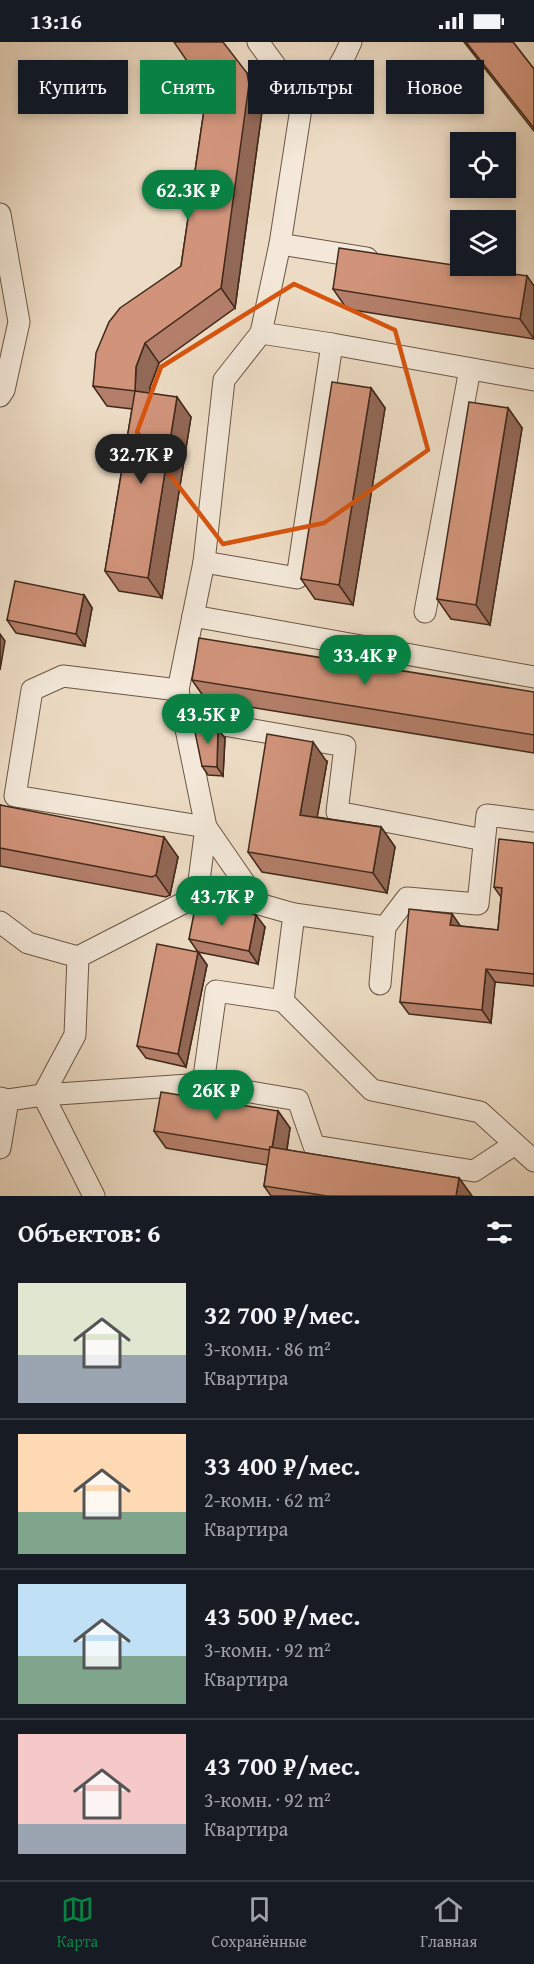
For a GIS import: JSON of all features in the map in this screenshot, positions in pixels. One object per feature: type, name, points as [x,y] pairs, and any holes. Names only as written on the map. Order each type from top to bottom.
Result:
[{"type":"street","points":[[258,42],[271,60]]},
{"type":"street","points":[[343,60],[351,42]]},
{"type":"street","points":[[0,922],[28,943],[78,957],[197,896],[206,827],[178,690],[204,562],[224,380],[261,333],[280,244],[300,114]]},
{"type":"street","points":[[0,214],[19,322],[4,390],[0,396]]},
{"type":"street","points":[[280,244],[388,261]]},
{"type":"street","points":[[261,333],[534,380]]},
{"type":"street","points":[[204,562],[297,578],[332,344]]},
{"type":"street","points":[[425,612],[470,369]]},
{"type":"street","points":[[193,616],[534,677]]},
{"type":"street","points":[[178,690],[63,676],[32,690],[15,796],[206,827],[260,904],[294,914],[385,927]]},
{"type":"street","points":[[184,718],[345,746],[337,812],[484,840]]},
{"type":"street","points":[[380,984],[385,927],[407,898],[478,904],[487,815],[534,821]]},
{"type":"street","points":[[283,1001],[294,914]]},
{"type":"street","points":[[43,1095],[75,1035],[78,957]]},
{"type":"street","points":[[203,1084],[216,991],[283,1001],[372,1090],[480,1112],[534,1161]]},
{"type":"street","points":[[0,1148],[4,1099],[203,1084],[298,1100],[314,1146],[474,1171],[515,1144]]},
{"type":"street","points":[[43,1095],[94,1196]]},
{"type":"highlighted area","points":[[294,284],[395,330],[428,450],[324,523],[223,544],[137,432],[161,367]]},
{"type":"building","points":[[174,42],[223,42],[247,73],[248,78],[221,288],[145,343],[136,367],[135,391],[93,386],[96,353],[109,322],[120,308],[181,266],[203,114],[236,114],[236,60],[186,60]]},
{"type":"building","points":[[466,42],[513,42],[534,69],[534,128],[484,65],[484,60],[480,60]]},
{"type":"building","points":[[339,248],[450,265],[450,276],[527,276],[520,319],[333,289]]},
{"type":"building","points":[[332,382],[371,388],[339,585],[301,579]]},
{"type":"building","points":[[135,391],[177,397],[148,578],[105,571]]},
{"type":"building","points":[[469,402],[508,408],[476,605],[437,599]]},
{"type":"building","points":[[15,581],[84,595],[76,634],[7,620]]},
{"type":"building","points":[[199,638],[534,692],[534,735],[192,680]]},
{"type":"building","points":[[196,725],[218,729],[217,767],[202,766],[195,732]]},
{"type":"building","points":[[267,734],[313,742],[300,815],[381,827],[373,873],[248,852]]},
{"type":"building","points":[[0,805],[164,837],[156,875],[152,877],[0,848]]},
{"type":"building","points":[[499,839],[534,843],[534,974],[486,969],[482,1010],[400,1002],[409,909],[452,914],[450,925],[498,930],[502,888],[494,887]]},
{"type":"building","points":[[196,903],[256,915],[249,951],[189,939]]},
{"type":"building","points":[[157,944],[198,952],[178,1054],[137,1046]]},
{"type":"building","points":[[161,1092],[278,1111],[272,1148],[270,1147],[269,1150],[154,1131]]},
{"type":"building","points":[[270,1147],[459,1178],[456,1196],[327,1196],[264,1186]]}]
